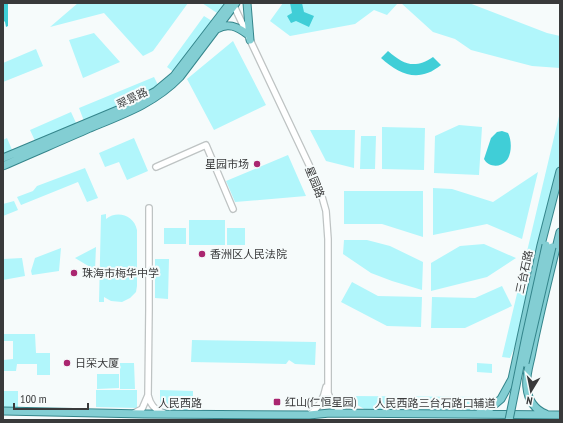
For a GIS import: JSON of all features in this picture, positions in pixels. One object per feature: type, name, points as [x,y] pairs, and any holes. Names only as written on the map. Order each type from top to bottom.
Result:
[{"type":"main road","points":[[247,3],[249,37]]},
{"type":"main road","name":"翠景路","points":[[3,166],[127,113],[158,97],[170,88],[180,77],[217,29],[233,4]]},
{"type":"main road","name":"翠景路","points":[[3,158],[132,104],[156,91],[174,76],[233,4]]},
{"type":"main road","points":[[217,29],[222,26],[231,26],[240,29],[249,37]]},
{"type":"main road","name":"三台石路","points":[[471,414],[486,410],[498,403],[504,396],[512,379],[547,220],[560,171]]},
{"type":"main road","points":[[514,420],[549,246],[547,220]]},
{"type":"main road","points":[[509,420],[526,336],[549,246],[560,228]]},
{"type":"main road","points":[[549,415],[538,410],[532,404],[528,394],[526,381],[534,339],[560,232]]},
{"type":"main road","name":"人民西路","points":[[3,411],[167,414],[309,414]]},
{"type":"main road","name":"人民西路三台石路口辅道","points":[[309,414],[343,413],[354,417],[471,414],[560,415]]},
{"type":"street","name":"星园路","points":[[233,4],[319,186],[326,211],[329,309],[328,392],[331,402],[343,413]]},
{"type":"street","points":[[156,167],[206,145],[233,209]]},
{"type":"street","points":[[148,208],[148,395],[152,406],[156,410],[167,414]]},
{"type":"street","name":"星园路","points":[[309,414],[314,411],[322,400],[327,378]]},
{"type":"street","points":[[133,413],[142,409],[148,395]]},
{"type":"shaded area","points":[[78,3],[188,3],[153,51],[143,56],[104,13],[50,27]]},
{"type":"shaded area","points":[[202,3],[225,3],[217,13]]},
{"type":"shaded area","points":[[283,3],[398,3],[387,15],[374,10],[355,24],[290,36],[270,21]]},
{"type":"shaded area","points":[[401,3],[469,3],[547,33],[560,36],[560,68],[532,66],[471,50],[455,39],[433,32]]},
{"type":"shaded area","points":[[204,16],[212,21],[175,73],[167,67]]},
{"type":"shaded area","points":[[94,33],[120,62],[83,78],[69,40]]},
{"type":"shaded area","points":[[233,41],[266,105],[214,130],[187,79]]},
{"type":"shaded area","points":[[36,49],[43,66],[3,82],[3,63]]},
{"type":"shaded area","points":[[154,77],[158,85],[130,102],[84,121],[79,108]]},
{"type":"shaded area","points":[[71,112],[77,125],[36,143],[30,130]]},
{"type":"shaded area","points":[[560,112],[560,171],[521,332],[510,358],[502,357]]},
{"type":"shaded area","points":[[459,125],[482,127],[479,175],[434,173],[435,136]]},
{"type":"shaded area","points":[[382,127],[425,128],[424,170],[382,169]]},
{"type":"shaded area","points":[[310,130],[355,130],[354,168],[326,161]]},
{"type":"shaded area","points":[[361,136],[376,136],[375,169],[360,169]]},
{"type":"shaded area","points":[[7,138],[13,152],[3,156],[3,140]]},
{"type":"shaded area","points":[[134,138],[148,171],[127,180],[119,162],[105,167],[99,153]]},
{"type":"shaded area","points":[[288,155],[306,196],[235,202],[226,181]]},
{"type":"shaded area","points":[[85,168],[98,198],[87,202],[78,182],[21,205],[17,197],[33,191],[37,186]]},
{"type":"shaded area","points":[[538,172],[522,239],[487,224],[433,235],[433,188],[452,189],[493,202]]},
{"type":"shaded area","points":[[344,191],[423,191],[423,237],[382,224],[344,224]]},
{"type":"shaded area","points":[[14,201],[18,210],[3,216],[3,204]]},
{"type":"shaded area","points":[[106,214],[106,219],[115,215],[129,218],[137,230],[136,292],[130,298],[122,302],[111,301],[104,297],[104,302],[99,302],[101,215]]},
{"type":"shaded area","points":[[189,220],[225,220],[225,245],[189,245]]},
{"type":"shaded area","points":[[164,228],[186,228],[186,244],[164,244]]},
{"type":"shaded area","points":[[227,228],[245,228],[245,245],[227,245]]},
{"type":"shaded area","points":[[344,240],[367,240],[390,246],[423,262],[422,290],[371,273],[343,254]]},
{"type":"shaded area","points":[[484,244],[516,258],[487,277],[431,291],[431,263],[460,246]]},
{"type":"shaded area","points":[[96,247],[95,270],[75,258]]},
{"type":"shaded area","points":[[61,248],[59,271],[32,275],[31,271],[35,258]]},
{"type":"shaded area","points":[[22,258],[25,276],[3,280],[3,259]]},
{"type":"shaded area","points":[[155,259],[169,259],[168,299],[155,298]]},
{"type":"shaded area","points":[[352,282],[378,296],[422,297],[421,327],[387,326],[341,302]]},
{"type":"shaded area","points":[[502,286],[512,306],[465,328],[431,328],[432,297],[475,298]]},
{"type":"shaded area","points":[[3,334],[35,334],[36,353],[50,353],[50,375],[37,375],[37,364],[17,364],[16,371],[3,371],[3,360],[13,359],[13,341],[3,341]]},
{"type":"shaded area","points":[[192,340],[316,342],[315,365],[295,364],[289,360],[286,364],[191,362]]},
{"type":"shaded area","points":[[120,363],[134,363],[135,389],[120,389]]},
{"type":"shaded area","points":[[477,363],[492,364],[492,373],[477,372]]},
{"type":"shaded area","points":[[97,374],[119,374],[119,388],[97,389]]},
{"type":"shaded area","points":[[96,390],[137,390],[137,408],[96,407]]},
{"type":"shaded area","points":[[160,390],[193,391],[193,412],[170,412],[160,403]]},
{"type":"shaded area","points":[[3,391],[18,391],[18,412],[3,412]]},
{"type":"shaded area","points":[[352,396],[479,397],[479,409],[454,412],[366,410],[352,402]]},
{"type":"water","points":[[8,3],[8,26],[6,27],[3,20],[3,4]]},
{"type":"water","points":[[290,3],[302,3],[304,12],[314,16],[309,27],[296,21],[291,23],[287,16],[292,13]]},
{"type":"water","points":[[388,51],[399,60],[410,64],[421,63],[433,57],[441,65],[433,71],[425,74],[410,75],[395,69],[381,58]]},
{"type":"water","points":[[502,131],[508,133],[511,147],[506,161],[501,165],[494,166],[488,164],[484,159],[491,138],[497,132]]},
{"type":"place","name":"星园市场","points":[[257,164]]},
{"type":"place","name":"香洲区人民法院","points":[[202,254]]},
{"type":"place","name":"珠海市梅华中学","points":[[74,273]]},
{"type":"place","name":"日荣大厦","points":[[67,363]]},
{"type":"place","name":"红山(仁恒星园)","points":[[277,402]]}]
